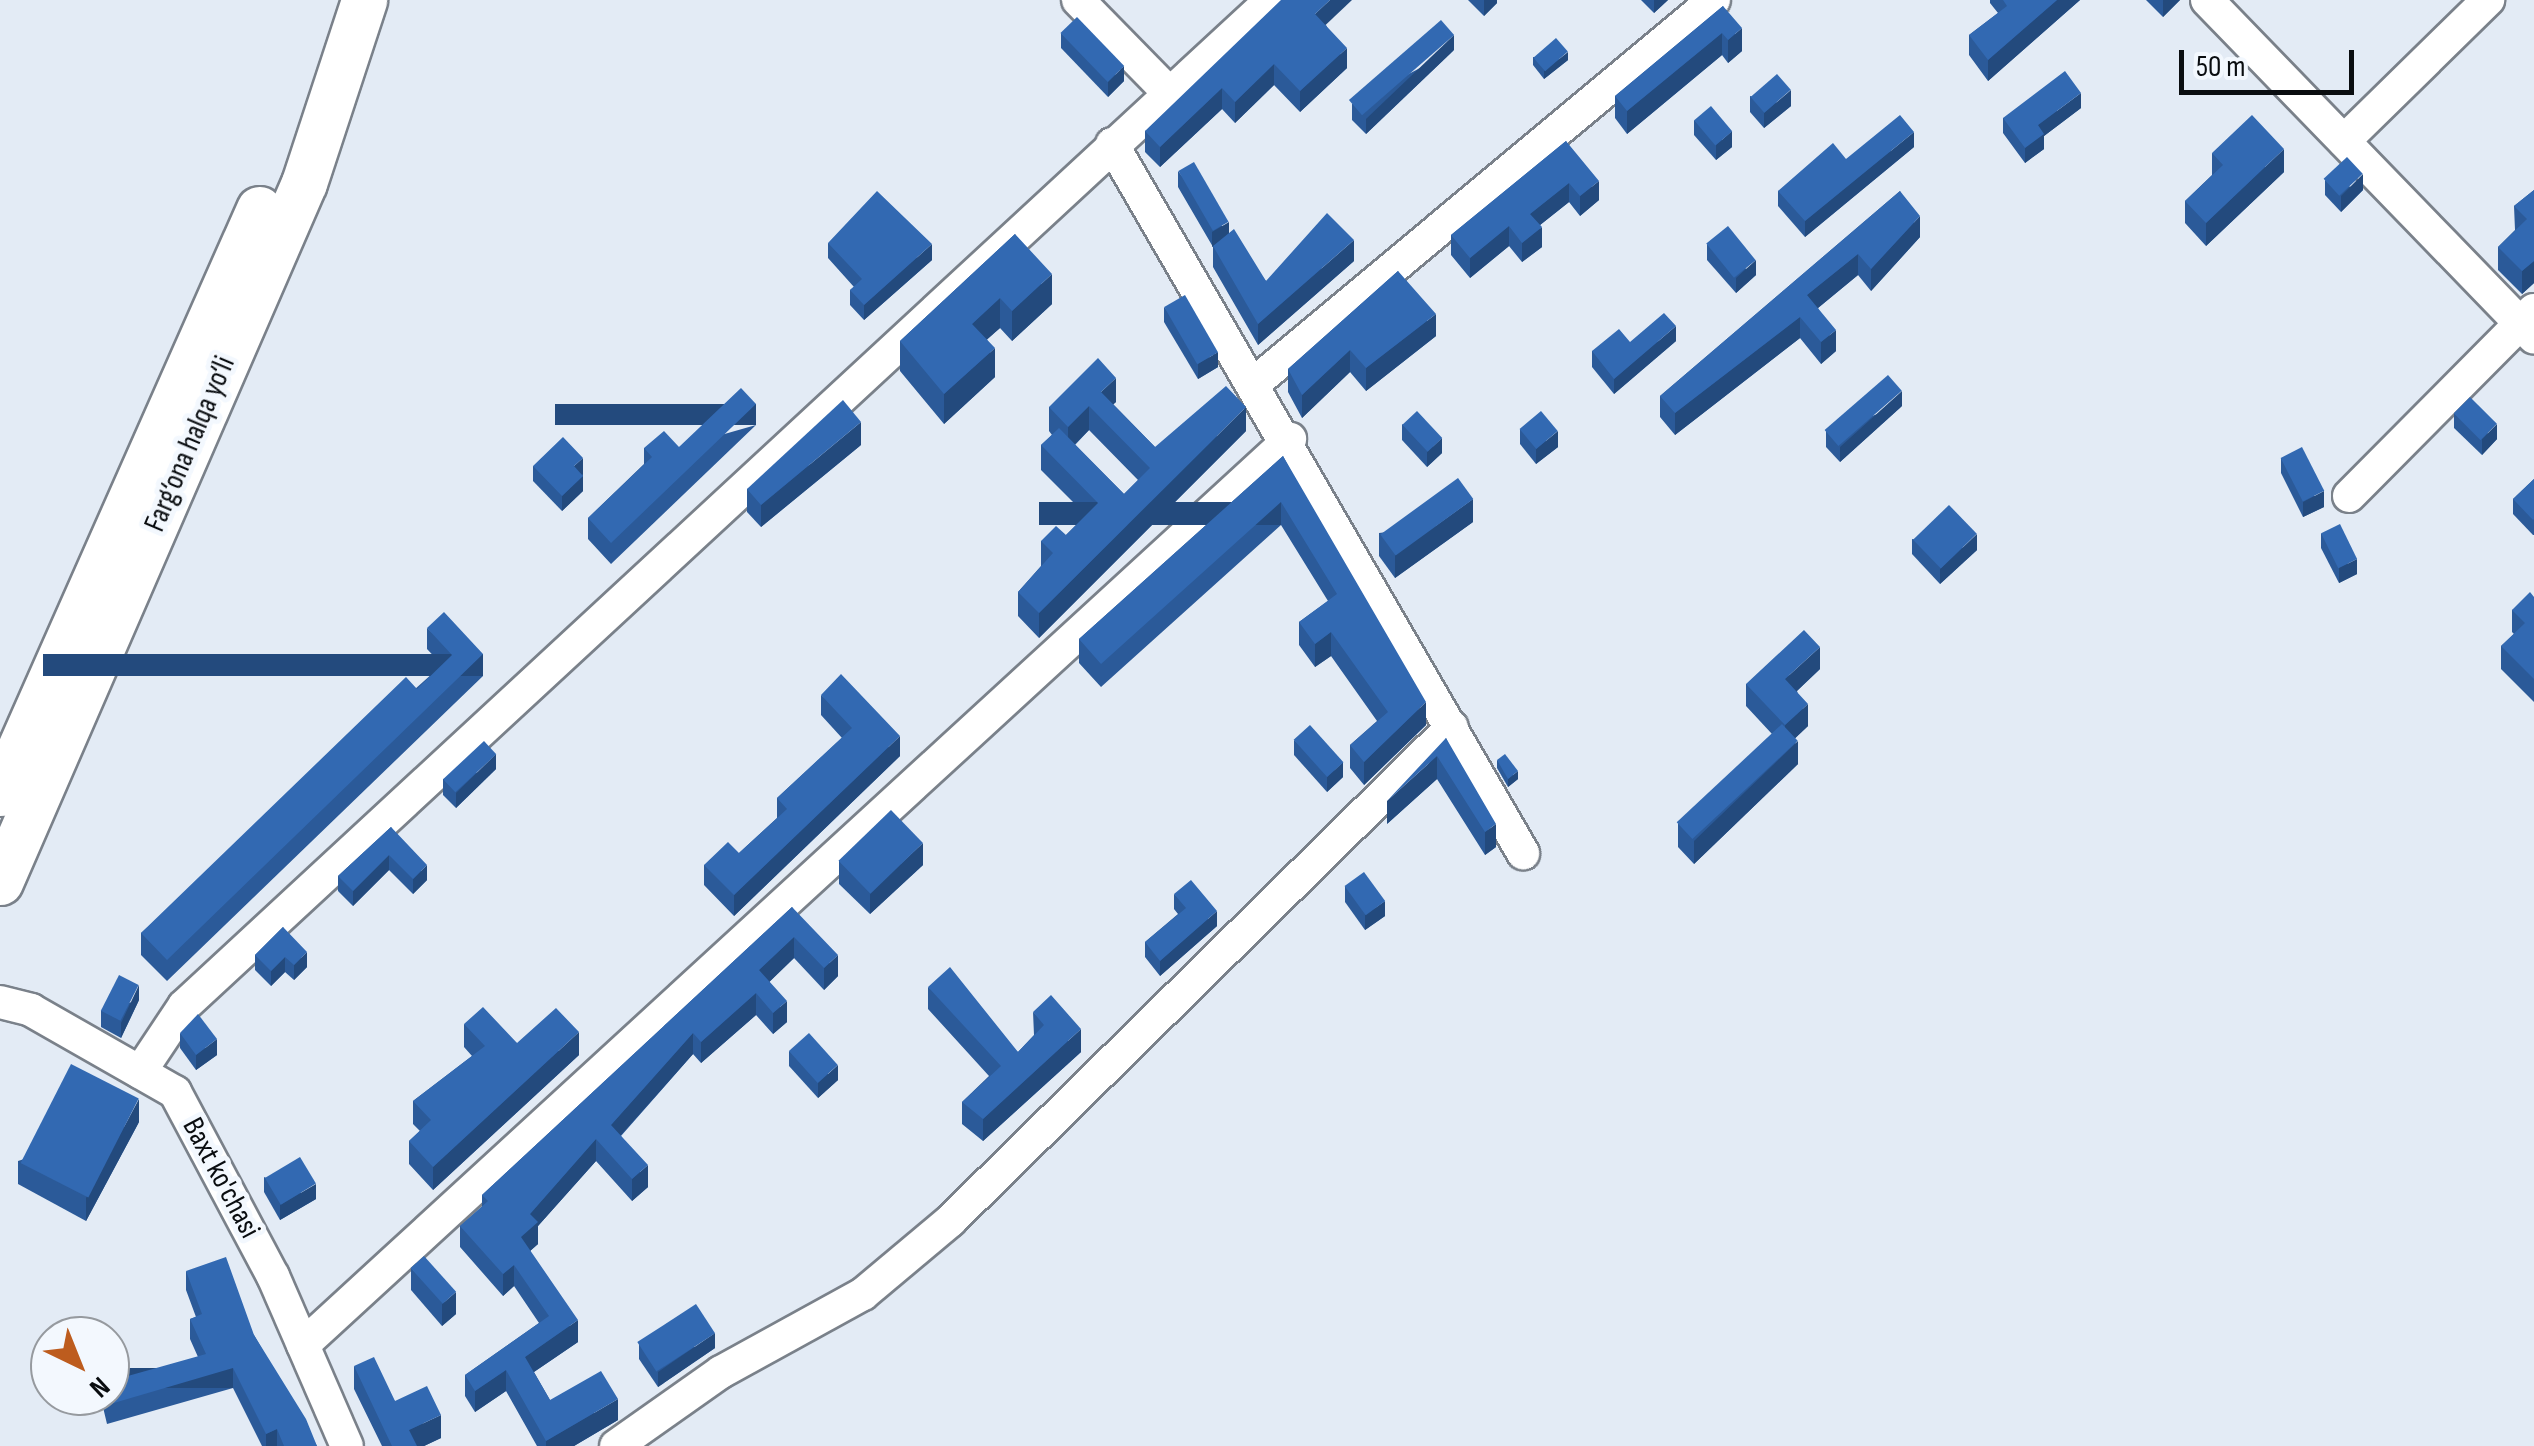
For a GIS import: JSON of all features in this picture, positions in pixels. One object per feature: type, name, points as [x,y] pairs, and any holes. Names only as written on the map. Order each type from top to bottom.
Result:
[{"type":"highway","name":"Farg‘ona halqa yo‘li","points":[[0,794],[276,170],[333,0]]},
{"type":"highway","name":"Farg‘ona halqa yo‘li","points":[[0,882],[304,183],[364,0]]},
{"type":"street","points":[[1078,0],[1169,93]]},
{"type":"street","points":[[140,1072],[184,1006],[1271,0]]},
{"type":"street","points":[[1257,381],[1714,0]]},
{"type":"street","points":[[2207,0],[2529,324],[2350,496]]},
{"type":"street","points":[[2344,141],[2488,0]]},
{"type":"street","points":[[1112,144],[1257,381],[1523,852]]},
{"type":"street","points":[[303,1344],[1290,439]]},
{"type":"street","points":[[616,1446],[721,1372],[864,1294],[950,1221],[1280,886],[1452,727]]},
{"type":"street","name":"Baxt ko'chasi","points":[[0,1002],[175,1092],[303,1344],[347,1446]]},
{"type":"building","points":[[1281,0],[1330,0],[1315,14],[1347,48],[1300,91],[1274,64],[1235,102],[1222,88],[1160,147],[1145,131]]},
{"type":"building","points":[[2003,0],[2057,0],[1988,60],[1969,35],[2007,6]]},
{"type":"building","points":[[1723,6],[1742,28],[1728,40],[1722,33],[1627,111],[1615,96]]},
{"type":"building","points":[[1077,17],[1124,66],[1108,82],[1060,33]]},
{"type":"building","points":[[1441,20],[1454,35],[1362,115],[1349,100]]},
{"type":"building","points":[[1556,38],[1568,52],[1545,71],[1533,58]]},
{"type":"building","points":[[2065,71],[2081,93],[2038,125],[2044,134],[2025,148],[2003,118]]},
{"type":"building","points":[[1777,74],[1791,90],[1764,113],[1751,97]]},
{"type":"building","points":[[1711,106],[1732,131],[1715,145],[1694,120]]},
{"type":"building","points":[[1900,115],[1914,132],[1805,221],[1778,191],[1833,143],[1846,159]]},
{"type":"building","points":[[2252,115],[2284,149],[2206,223],[2185,201],[2223,165],[2212,153]]},
{"type":"building","points":[[1566,141],[1599,181],[1580,196],[1569,183],[1530,214],[1542,227],[1522,243],[1509,226],[1470,258],[1451,235]]},
{"type":"building","points":[[2347,157],[2363,174],[2339,196],[2324,179]]},
{"type":"building","points":[[1194,162],[1228,222],[1213,231],[1178,171]]},
{"type":"building","points":[[2534,190],[2534,261],[2522,271],[2498,247],[2527,219],[2514,206]]},
{"type":"building","points":[[877,191],[932,244],[864,305],[850,290],[862,279],[828,243]]},
{"type":"building","points":[[1900,191],[1920,216],[1871,269],[1858,254],[1807,295],[1836,330],[1821,342],[1800,317],[1675,413],[1660,396]]},
{"type":"building","points":[[1327,213],[1354,240],[1258,324],[1213,246],[1234,229],[1266,281]]},
{"type":"building","points":[[1728,226],[1756,260],[1734,278],[1706,244]]},
{"type":"building","points":[[1015,234],[1052,274],[1012,311],[1000,298],[972,324],[995,348],[944,394],[900,341]]},
{"type":"building","points":[[1398,271],[1436,314],[1366,368],[1350,350],[1302,395],[1288,369]]},
{"type":"building","points":[[1185,295],[1218,352],[1197,364],[1164,307]]},
{"type":"building","points":[[1664,313],[1676,326],[1614,379],[1592,351],[1619,329],[1630,342]]},
{"type":"building","points":[[1098,358],[1116,378],[1101,392],[1155,447],[1226,386],[1246,407],[1039,613],[1018,592],[1053,553],[1041,541],[1056,526],[1066,535],[1098,503],[1041,445],[1059,428],[1124,494],[1150,468],[1089,406],[1068,427],[1049,407]]},
{"type":"building","points":[[1888,375],[1902,391],[1838,446],[1825,430]]},
{"type":"building","points":[[741,388],[756,404],[611,543],[588,518],[652,457],[644,448],[664,431],[679,447]]},
{"type":"building","points":[[2470,397],[2497,424],[2481,440],[2454,413]]},
{"type":"building","points":[[843,400],[861,422],[761,505],[747,489]]},
{"type":"building","points":[[1417,411],[1442,438],[1428,452],[1402,425]]},
{"type":"building","points":[[1541,411],[1558,431],[1536,449],[1520,429]]},
{"type":"building","points":[[563,437],[583,458],[574,466],[583,476],[562,496],[533,466]]},
{"type":"building","points":[[2302,447],[2324,491],[2303,502],[2281,458]]},
{"type":"building","points":[[1283,456],[1426,702],[1364,762],[1350,745],[1388,712],[1331,632],[1315,644],[1299,622],[1337,594],[1281,502],[1101,664],[1079,639]]},
{"type":"building","points":[[1458,478],[1473,499],[1396,555],[1380,534]]},
{"type":"building","points":[[2534,479],[2534,519],[2533,520],[2513,499]]},
{"type":"building","points":[[1949,505],[1977,534],[1941,569],[1913,540]]},
{"type":"building","points":[[2340,524],[2357,559],[2338,568],[2321,533]]},
{"type":"building","points":[[2530,592],[2534,597],[2534,679],[2501,646],[2525,623],[2512,610]]},
{"type":"building","points":[[444,612],[483,654],[167,960],[141,933],[406,677],[417,689],[452,655],[427,628]]},
{"type":"building","points":[[1804,630],[1820,647],[1785,679],[1808,704],[1785,725],[1746,684]]},
{"type":"building","points":[[841,674],[900,736],[734,895],[704,865],[728,842],[739,853],[787,809],[777,798],[852,728],[821,695]]},
{"type":"building","points":[[1782,724],[1798,741],[1692,839],[1677,822]]},
{"type":"building","points":[[1310,725],[1343,762],[1327,777],[1294,740]]},
{"type":"building","points":[[1446,738],[1496,824],[1485,832],[1437,756],[1387,801]]},
{"type":"building","points":[[484,741],[496,754],[455,792],[443,779]]},
{"type":"building","points":[[1505,754],[1518,771],[1508,779],[1497,760]]},
{"type":"building","points":[[891,810],[923,843],[870,894],[838,861]]},
{"type":"building","points":[[391,827],[427,865],[413,879],[389,855],[353,891],[338,876]]},
{"type":"building","points":[[1364,872],[1385,901],[1366,915],[1345,886]]},
{"type":"building","points":[[1191,880],[1217,911],[1160,961],[1145,942],[1186,908],[1174,894]]},
{"type":"building","points":[[792,907],[838,955],[824,968],[794,937],[759,970],[787,1001],[773,1013],[756,993],[701,1042],[693,1033],[611,1125],[648,1165],[632,1179],[596,1139],[530,1214],[538,1222],[521,1237],[578,1320],[525,1357],[550,1400],[601,1371],[618,1399],[546,1441],[506,1370],[475,1391],[465,1375],[549,1316],[514,1265],[503,1274],[460,1226],[488,1201],[482,1195]]},
{"type":"building","points":[[283,927],[307,952],[294,965],[285,957],[271,971],[255,955]]},
{"type":"building","points":[[950,967],[1018,1052],[1044,1025],[1033,1012],[1051,995],[1081,1029],[983,1119],[962,1102],[1001,1066],[928,987]]},
{"type":"building","points":[[119,975],[139,985],[120,1021],[101,1011]]},
{"type":"building","points":[[483,1007],[517,1043],[556,1008],[579,1032],[433,1167],[409,1141],[431,1120],[413,1101],[485,1046],[464,1024]]},
{"type":"building","points":[[198,1014],[217,1039],[196,1055],[180,1033]]},
{"type":"building","points":[[809,1033],[838,1065],[818,1083],[789,1051]]},
{"type":"building","points":[[71,1064],[139,1099],[88,1197],[21,1163]]},
{"type":"building","points":[[300,1157],[316,1184],[281,1205],[265,1178]]},
{"type":"building","points":[[424,1256],[456,1292],[443,1304],[411,1268]]},
{"type":"building","points":[[226,1257],[254,1335],[306,1419],[317,1446],[284,1446],[277,1429],[266,1434],[233,1368],[130,1398],[130,1375],[206,1354],[190,1319],[202,1314],[186,1271]]},
{"type":"building","points":[[696,1304],[715,1333],[656,1371],[637,1342]]},
{"type":"building","points":[[374,1357],[395,1401],[427,1386],[441,1415],[409,1430],[417,1446],[392,1446],[354,1366]]}]
